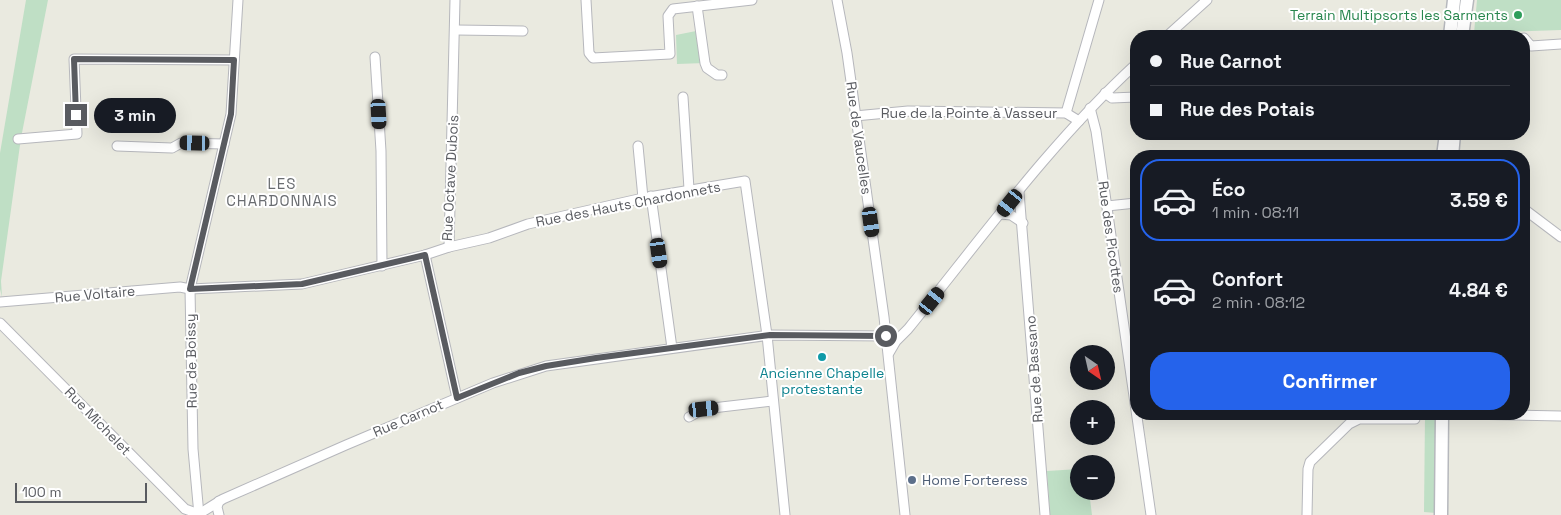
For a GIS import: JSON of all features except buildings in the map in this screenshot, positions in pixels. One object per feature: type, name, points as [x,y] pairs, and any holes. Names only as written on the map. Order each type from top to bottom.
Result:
[{"type":"street","name":"Rue Octave Dubois","points":[[455,0],[456,30],[449,247],[425,255],[457,398]]},
{"type":"street","points":[[586,0],[589,53],[593,58],[670,54],[668,16],[673,9],[684,4],[697,6],[752,0]]},
{"type":"street","name":"Rue de Vaucelles","points":[[837,0],[856,116],[889,353],[905,515]]},
{"type":"street","points":[[1066,112],[1099,0]]},
{"type":"street","points":[[1174,30],[1207,0]]},
{"type":"street","points":[[1451,30],[1454,0]]},
{"type":"street","points":[[1463,30],[1467,0]]},
{"type":"street","name":"Rue de Boissy","points":[[199,515],[193,449],[190,289],[231,114],[240,1]]},
{"type":"street","points":[[697,6],[705,63],[707,68],[717,75],[722,75]]},
{"type":"street","points":[[456,30],[523,31]]},
{"type":"street","points":[[1530,45],[1561,44]]},
{"type":"street","points":[[376,57],[381,151],[380,266],[425,255]]},
{"type":"street","points":[[18,139],[76,134],[74,59],[234,60]]},
{"type":"street","points":[[889,353],[896,341],[908,329],[1090,108],[1130,70]]},
{"type":"street","points":[[1105,93],[1116,99],[1130,98]]},
{"type":"street","points":[[683,97],[689,189]]},
{"type":"street","name":"Rue des Picottes","points":[[1090,108],[1094,118],[1106,206],[1130,348]]},
{"type":"street","name":"Rue de la Pointe à Vasseur","points":[[856,116],[908,111],[1066,112],[1079,121]]},
{"type":"street","points":[[117,146],[172,148],[181,143],[224,144]]},
{"type":"street","points":[[638,146],[672,348]]},
{"type":"street","name":"Rue des Hauts Chardonnets","points":[[449,247],[489,238],[528,224],[647,197],[744,182],[767,335],[772,401],[785,515]]},
{"type":"street","name":"Rue de Bassano","points":[[1019,192],[1045,515]]},
{"type":"street","points":[[1106,206],[1130,204]]},
{"type":"street","points":[[1001,214],[1011,215],[1023,223]]},
{"type":"street","points":[[1530,214],[1561,237]]},
{"type":"street","name":"Rue Voltaire","points":[[0,302],[180,287],[190,289],[302,284],[380,266]]},
{"type":"street","name":"Rue Michelet","points":[[0,323],[185,510],[199,515]]},
{"type":"street","name":"Rue Carnot","points":[[199,515],[219,501],[344,446],[519,373],[546,366],[767,335],[886,336]]},
{"type":"street","points":[[689,418],[704,409],[772,401]]},
{"type":"street","points":[[1530,415],[1561,416]]},
{"type":"street","name":"Rue des Picottes","points":[[1139,420],[1151,515]]},
{"type":"street","points":[[1307,515],[1308,469],[1310,462],[1349,424],[1357,420]]},
{"type":"street","points":[[1441,515],[1442,420]]},
{"type":"street","points":[[219,501],[217,507],[219,515]]},
{"type":"green space","points":[[26,0],[48,0],[21,138],[1,281],[2,297],[0,289],[0,153]]},
{"type":"green space","name":"Terrain Multipsorts les Sarments","points":[[1477,0],[1561,0],[1561,30],[1474,30]]},
{"type":"green space","points":[[701,30],[705,63],[677,64],[676,35]]},
{"type":"green space","points":[[1425,420],[1437,420],[1436,513],[1424,512]]},
{"type":"green space","points":[[1070,470],[1070,500],[1090,500],[1092,515],[1050,515],[1047,471]]},
{"type":"place","name":"Terrain Multipsorts les Sarments","points":[[1518,15]]},
{"type":"place","name":"Ancienne Chapelle protestante","points":[[822,357]]},
{"type":"place","name":"Home Forteress","points":[[912,480]]},
{"type":"district","name":"LES CHARDONNAIS","points":[[282,192]]},
{"type":"route","points":[[76,115],[74,59],[234,60],[231,114],[190,289],[302,284],[425,255],[457,398],[519,373],[546,366],[596,358],[770,335],[886,336]]}]
